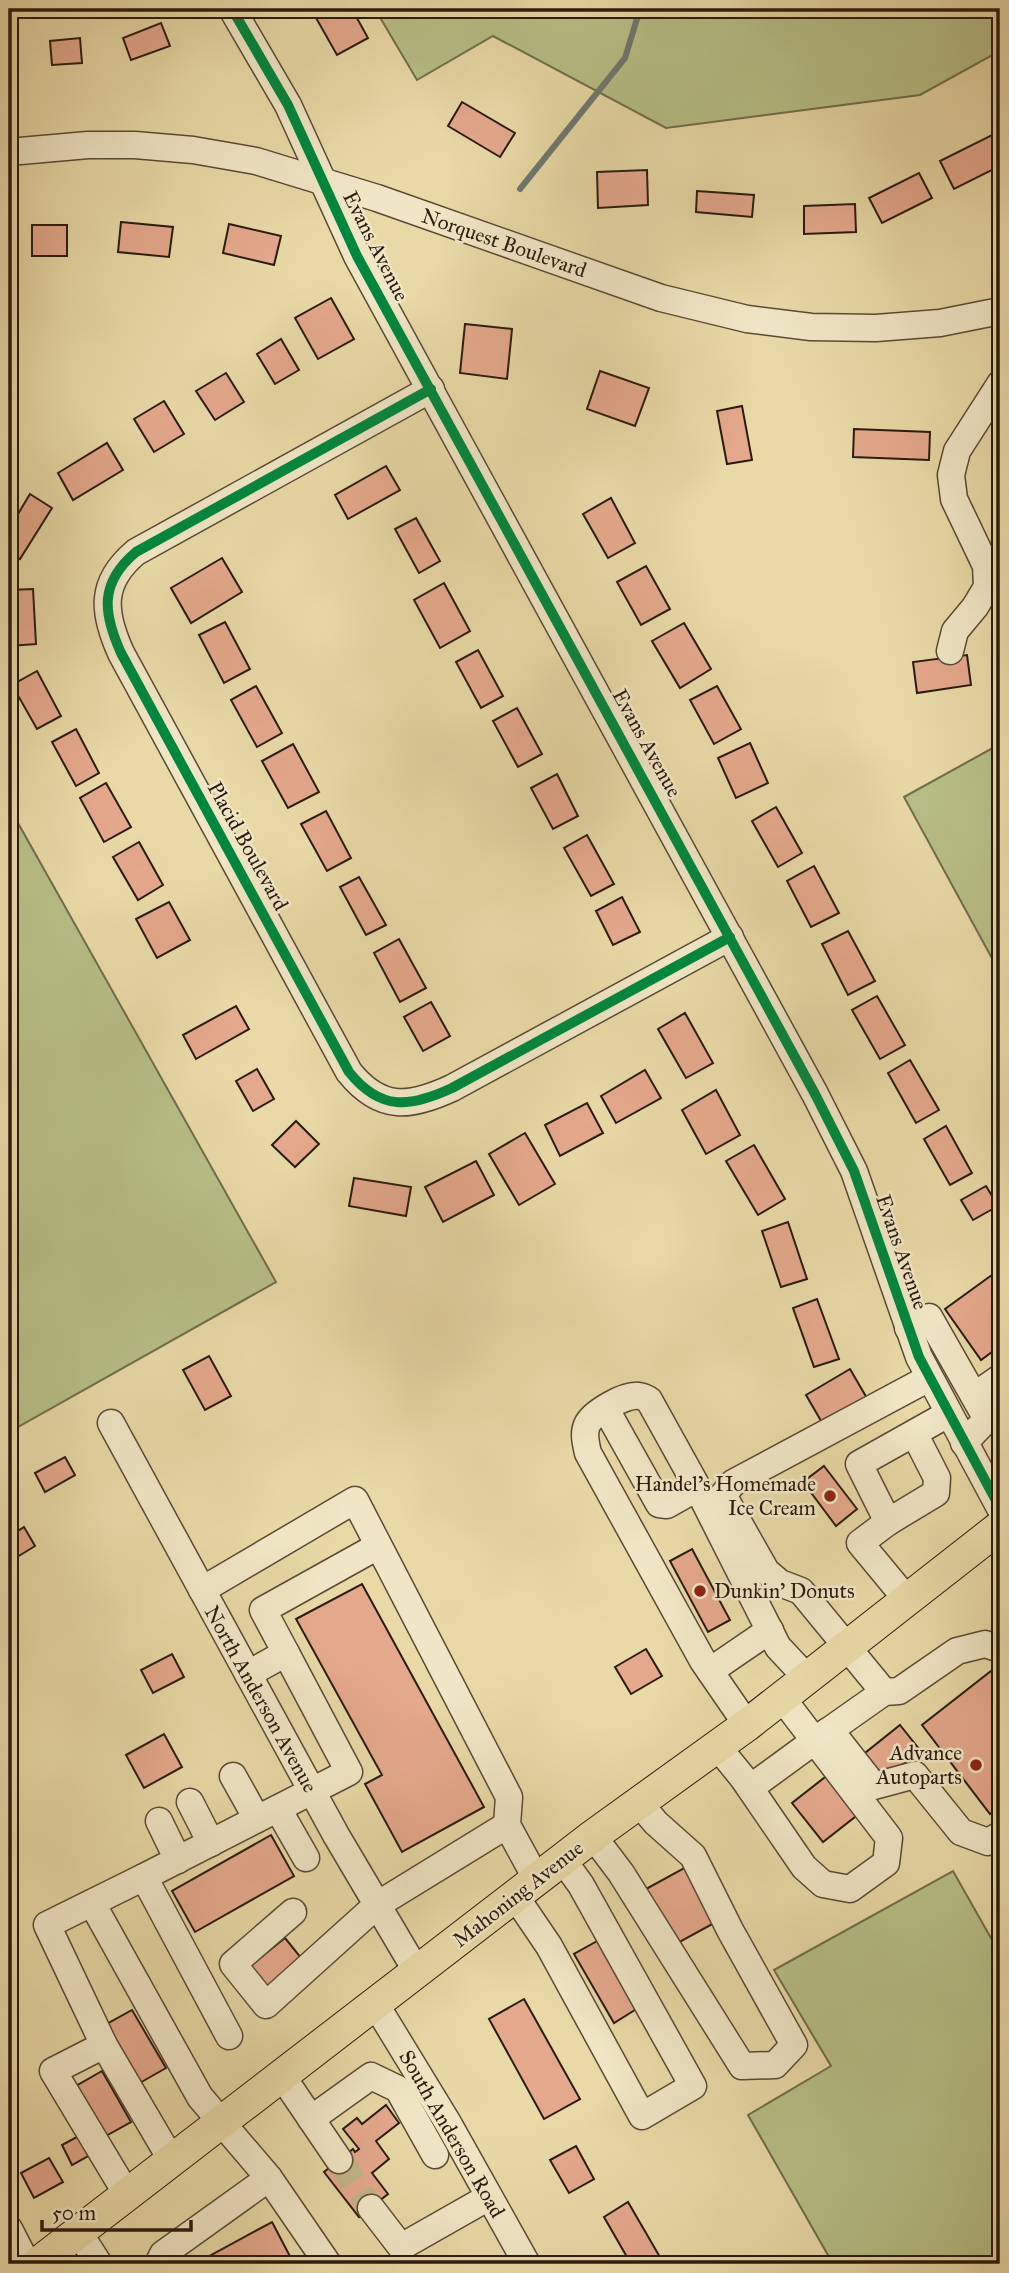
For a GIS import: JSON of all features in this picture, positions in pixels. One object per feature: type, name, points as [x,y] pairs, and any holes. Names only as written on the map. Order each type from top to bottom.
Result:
[{"type":"main road","name":"Mahoning Avenue","points":[[37,2264],[593,1836],[747,1725],[1000,1527]]},
{"type":"street","name":"Evans Avenue","points":[[232,9],[288,105],[357,256],[730,937],[854,1171],[908,1328],[929,1378],[1000,1508]]},
{"type":"street","name":"Norquest Boulevard","points":[[9,152],[88,145],[135,145],[193,150],[257,161],[323,181],[661,298],[747,319],[811,327],[876,328],[940,323],[1000,311]]},
{"type":"street","points":[[950,651],[955,631],[987,587],[986,566],[954,499],[951,475],[957,451],[1000,384]]},
{"type":"street","name":"Placid Boulevard","points":[[431,389],[136,552],[118,571],[108,594],[109,622],[121,653],[349,1072],[371,1093],[391,1102],[426,1100],[730,937]]},
{"type":"street","points":[[908,1328],[929,1317],[987,1419],[964,1443]]},
{"type":"street","points":[[884,1692],[801,1591],[780,1583],[766,1571],[723,1495],[733,1483],[929,1378]]},
{"type":"street","points":[[974,1396],[1000,1378]]},
{"type":"street","points":[[747,1725],[707,1666],[588,1453],[586,1426],[594,1415],[626,1397],[640,1396],[649,1400],[778,1647],[807,1678]]},
{"type":"street","points":[[888,1522],[859,1464],[948,1414]]},
{"type":"street","points":[[707,1666],[707,1651],[600,1451],[596,1435],[598,1428],[612,1420],[659,1503],[667,1505],[690,1492],[705,1518],[712,1517]]},
{"type":"street","name":"North Anderson Avenue","points":[[111,1423],[312,1791],[417,1972]]},
{"type":"street","points":[[908,1601],[860,1544],[888,1522],[936,1493],[937,1478],[915,1433]]},
{"type":"street","points":[[202,1590],[355,1500],[509,1797],[507,1825],[526,1888],[549,1946],[642,2116],[693,2086],[581,1885],[563,1860]]},
{"type":"street","points":[[172,2161],[104,2045],[47,1925],[349,1772],[263,1610],[378,1546]]},
{"type":"street","points":[[707,1666],[769,1630]]},
{"type":"street","points":[[750,1788],[823,1741],[884,1692],[899,1690],[957,1650],[985,1644],[1000,1648]]},
{"type":"street","points":[[248,1674],[286,1653]]},
{"type":"street","points":[[782,1698],[823,1741],[874,1786],[915,1775],[961,1832],[988,1842],[1000,1835]]},
{"type":"street","points":[[717,1746],[750,1788],[804,1867],[823,1884],[850,1889],[886,1863],[889,1838],[823,1741]]},
{"type":"street","points":[[233,1776],[306,1858]]},
{"type":"street","points":[[190,1802],[211,1843]]},
{"type":"street","points":[[593,1836],[621,1873],[742,2066],[775,2065],[794,2046],[693,1856],[656,1823],[638,1802]]},
{"type":"street","points":[[159,1821],[178,1860]]},
{"type":"street","points":[[293,1912],[233,1964],[266,2005],[377,1905],[507,1825]]},
{"type":"street","points":[[144,1877],[229,2036]]},
{"type":"street","points":[[92,1903],[200,2096],[269,2178],[328,2264]]},
{"type":"street","name":"South Anderson Road","points":[[376,2005],[408,2081],[489,2197],[527,2264]]},
{"type":"street","points":[[104,2045],[53,2071],[128,2196]]},
{"type":"street","points":[[282,2076],[339,2160]]},
{"type":"street","points":[[311,2119],[371,2076],[408,2081],[435,2155]]},
{"type":"street","points":[[158,2264],[163,2254],[269,2178]]},
{"type":"street","points":[[371,2208],[401,2247],[489,2197]]},
{"type":"street","points":[[9,2229],[27,2264]]},
{"type":"street","points":[[79,2232],[99,2264]]},
{"type":"green space","points":[[375,9],[1000,9],[1000,51],[920,95],[666,128],[493,36],[417,80]]},
{"type":"green space","points":[[1000,744],[1000,973],[904,797]]},
{"type":"green space","points":[[9,807],[276,1282],[9,1432]]},
{"type":"green space","points":[[953,1871],[1000,1954],[1000,2264],[833,2264],[748,2115],[831,2066],[774,1970]]},
{"type":"building","points":[[311,9],[352,9],[368,38],[337,55]]},
{"type":"building","points":[[161,23],[170,46],[131,60],[123,38]]},
{"type":"building","points":[[80,38],[82,63],[52,65],[50,41]]},
{"type":"building","points":[[462,102],[515,133],[500,157],[448,126]]},
{"type":"building","points":[[994,134],[1000,148],[1000,166],[954,189],[940,161]]},
{"type":"building","points":[[647,170],[648,205],[598,208],[597,172]]},
{"type":"building","points":[[919,173],[932,198],[882,223],[869,198]]},
{"type":"building","points":[[697,191],[754,195],[752,217],[696,212]]},
{"type":"building","points":[[855,204],[856,232],[804,234],[804,206]]},
{"type":"building","points":[[121,222],[173,227],[169,257],[118,252]]},
{"type":"building","points":[[229,224],[281,236],[274,265],[223,253]]},
{"type":"building","points":[[32,225],[67,225],[67,256],[32,256]]},
{"type":"building","points":[[331,298],[354,339],[318,359],[295,318]]},
{"type":"building","points":[[465,324],[512,329],[507,379],[460,373]]},
{"type":"building","points":[[281,339],[299,370],[275,384],[257,354]]},
{"type":"building","points":[[600,371],[649,388],[635,426],[587,409]]},
{"type":"building","points":[[226,373],[244,402],[215,420],[196,391]]},
{"type":"building","points":[[164,401],[184,434],[154,452],[134,419]]},
{"type":"building","points":[[742,406],[752,460],[727,464],[717,411]]},
{"type":"building","points":[[854,429],[930,432],[929,460],[853,457]]},
{"type":"building","points":[[107,443],[123,470],[73,500],[58,473]]},
{"type":"building","points":[[386,466],[400,490],[348,519],[335,495]]},
{"type":"building","points":[[30,494],[52,508],[20,559],[9,552],[9,529]]},
{"type":"building","points":[[611,498],[635,543],[608,558],[583,514]]},
{"type":"building","points":[[416,518],[440,561],[419,573],[395,529]]},
{"type":"building","points":[[222,558],[242,592],[191,623],[171,588]]},
{"type":"building","points":[[646,566],[670,609],[641,625],[617,582]]},
{"type":"building","points":[[444,583],[470,631],[440,648],[414,600]]},
{"type":"building","points":[[33,589],[36,644],[9,646],[9,590]]},
{"type":"building","points":[[225,622],[250,669],[224,683],[199,635]]},
{"type":"building","points":[[684,623],[711,669],[680,688],[652,641]]},
{"type":"building","points":[[478,650],[503,696],[481,708],[456,662]]},
{"type":"building","points":[[967,655],[971,685],[917,693],[913,662]]},
{"type":"building","points":[[37,671],[61,716],[37,729],[12,685]]},
{"type":"building","points":[[256,686],[282,733],[257,747],[231,700]]},
{"type":"building","points":[[717,686],[741,729],[714,744],[690,700]]},
{"type":"building","points":[[517,708],[542,754],[518,767],[493,721]]},
{"type":"building","points":[[76,729],[99,773],[76,786],[52,742]]},
{"type":"building","points":[[750,743],[768,783],[736,798],[718,758]]},
{"type":"building","points":[[293,744],[319,792],[288,808],[262,761]]},
{"type":"building","points":[[557,774],[578,816],[553,829],[531,788]]},
{"type":"building","points":[[106,783],[131,827],[104,842],[80,798]]},
{"type":"building","points":[[776,807],[802,853],[778,867],[752,821]]},
{"type":"building","points":[[326,811],[351,858],[327,871],[301,824]]},
{"type":"building","points":[[587,835],[614,884],[591,896],[564,848]]},
{"type":"building","points":[[139,842],[163,885],[138,900],[113,857]]},
{"type":"building","points":[[814,866],[839,913],[811,927],[787,881]]},
{"type":"building","points":[[359,877],[386,925],[366,935],[340,887]]},
{"type":"building","points":[[622,897],[640,932],[613,945],[596,911]]},
{"type":"building","points":[[169,902],[190,940],[157,958],[136,919]]},
{"type":"building","points":[[848,931],[875,981],[848,995],[822,944]]},
{"type":"building","points":[[399,939],[426,988],[400,1002],[374,953]]},
{"type":"building","points":[[877,996],[905,1045],[880,1059],[852,1010]]},
{"type":"building","points":[[431,1002],[450,1036],[423,1051],[404,1017]]},
{"type":"building","points":[[236,1006],[249,1029],[196,1059],[183,1035]]},
{"type":"building","points":[[685,1013],[713,1063],[686,1078],[658,1029]]},
{"type":"building","points":[[910,1060],[939,1110],[916,1123],[888,1073]]},
{"type":"building","points":[[257,1069],[274,1099],[253,1111],[236,1081]]},
{"type":"building","points":[[645,1070],[661,1098],[616,1123],[601,1096]]},
{"type":"building","points":[[716,1090],[740,1135],[706,1154],[682,1110]]},
{"type":"building","points":[[587,1103],[603,1133],[560,1156],[545,1125]]},
{"type":"building","points":[[296,1121],[319,1144],[295,1167],[272,1145]]},
{"type":"building","points":[[946,1126],[972,1173],[950,1185],[924,1139]]},
{"type":"building","points":[[525,1133],[555,1184],[519,1205],[489,1154]]},
{"type":"building","points":[[754,1145],[785,1199],[758,1215],[726,1161]]},
{"type":"building","points":[[476,1161],[494,1195],[443,1222],[425,1187]]},
{"type":"building","points":[[354,1178],[411,1187],[406,1216],[349,1206]]},
{"type":"building","points":[[986,1186],[998,1206],[973,1220],[961,1200]]},
{"type":"building","points":[[788,1222],[807,1279],[781,1287],[762,1231]]},
{"type":"building","points":[[996,1272],[1000,1276],[1000,1346],[981,1360],[945,1309]]},
{"type":"building","points":[[817,1299],[839,1359],[814,1367],[793,1308]]},
{"type":"building","points":[[209,1356],[231,1396],[205,1410],[183,1370]]},
{"type":"building","points":[[850,1369],[868,1400],[824,1426],[806,1395]]},
{"type":"building","points":[[65,1457],[75,1475],[45,1492],[35,1473]]},
{"type":"building","name":"Handel's Homemade Ice Cream","points":[[824,1466],[857,1509],[836,1526],[803,1482]]},
{"type":"building","points":[[24,1527],[35,1546],[9,1562],[9,1537]]},
{"type":"building","name":"Dunkin' Donuts","points":[[692,1549],[730,1620],[708,1632],[670,1561]]},
{"type":"building","points":[[362,1584],[484,1807],[402,1852],[365,1784],[382,1775],[296,1619]]},
{"type":"building","points":[[646,1649],[662,1676],[631,1694],[615,1667]]},
{"type":"building","points":[[172,1654],[184,1677],[153,1693],[141,1670]]},
{"type":"building","name":"Advance Autoparts","points":[[991,1671],[1000,1684],[1000,1806],[990,1814],[922,1725]]},
{"type":"building","points":[[900,1725],[920,1750],[881,1782],[860,1757]]},
{"type":"building","points":[[164,1734],[182,1767],[144,1788],[126,1755]]},
{"type":"building","points":[[829,1774],[860,1813],[823,1842],[792,1803]]},
{"type":"building","points":[[271,1835],[294,1876],[195,1932],[172,1891]]},
{"type":"building","points":[[686,1867],[716,1922],[676,1944],[646,1889]]},
{"type":"building","points":[[285,1938],[302,1959],[267,1987],[250,1966]]},
{"type":"building","points":[[599,1940],[638,2008],[614,2023],[574,1954]]},
{"type":"building","points":[[524,1999],[580,2099],[544,2119],[489,2019]]},
{"type":"building","points":[[132,2010],[166,2068],[138,2084],[105,2025]]},
{"type":"building","points":[[102,2071],[131,2122],[104,2137],[76,2086]]},
{"type":"building","points":[[386,2105],[399,2123],[376,2141],[389,2159],[372,2173],[388,2194],[359,2217],[324,2172],[353,2149],[355,2152],[359,2149],[343,2129],[357,2118],[362,2124]]},
{"type":"building","points":[[86,2132],[97,2151],[72,2165],[62,2145]]},
{"type":"building","points":[[576,2146],[594,2179],[569,2193],[550,2160]]},
{"type":"building","points":[[49,2158],[63,2182],[34,2198],[21,2173]]},
{"type":"building","points":[[628,2202],[664,2264],[631,2264],[604,2217]]},
{"type":"building","points":[[272,2222],[294,2264],[202,2264],[200,2261]]},
{"type":"waterway","points":[[520,189],[625,58],[640,9]]},
{"type":"tunnel","points":[[339,2160],[371,2208]]},
{"type":"cycle path","points":[[232,9],[288,105],[357,256],[815,1094],[854,1171],[919,1357],[1000,1508]]},
{"type":"cycle path","points":[[431,389],[136,552],[116,575],[108,599],[111,625],[121,653],[349,1072],[361,1085],[385,1100],[410,1102],[423,1099],[452,1088],[730,937]]},
{"type":"place","name":"Handel's Homemade Ice Cream","points":[[830,1496]]},
{"type":"place","name":"Dunkin' Donuts","points":[[700,1591]]},
{"type":"place","name":"Advance Autoparts","points":[[976,1765]]}]
